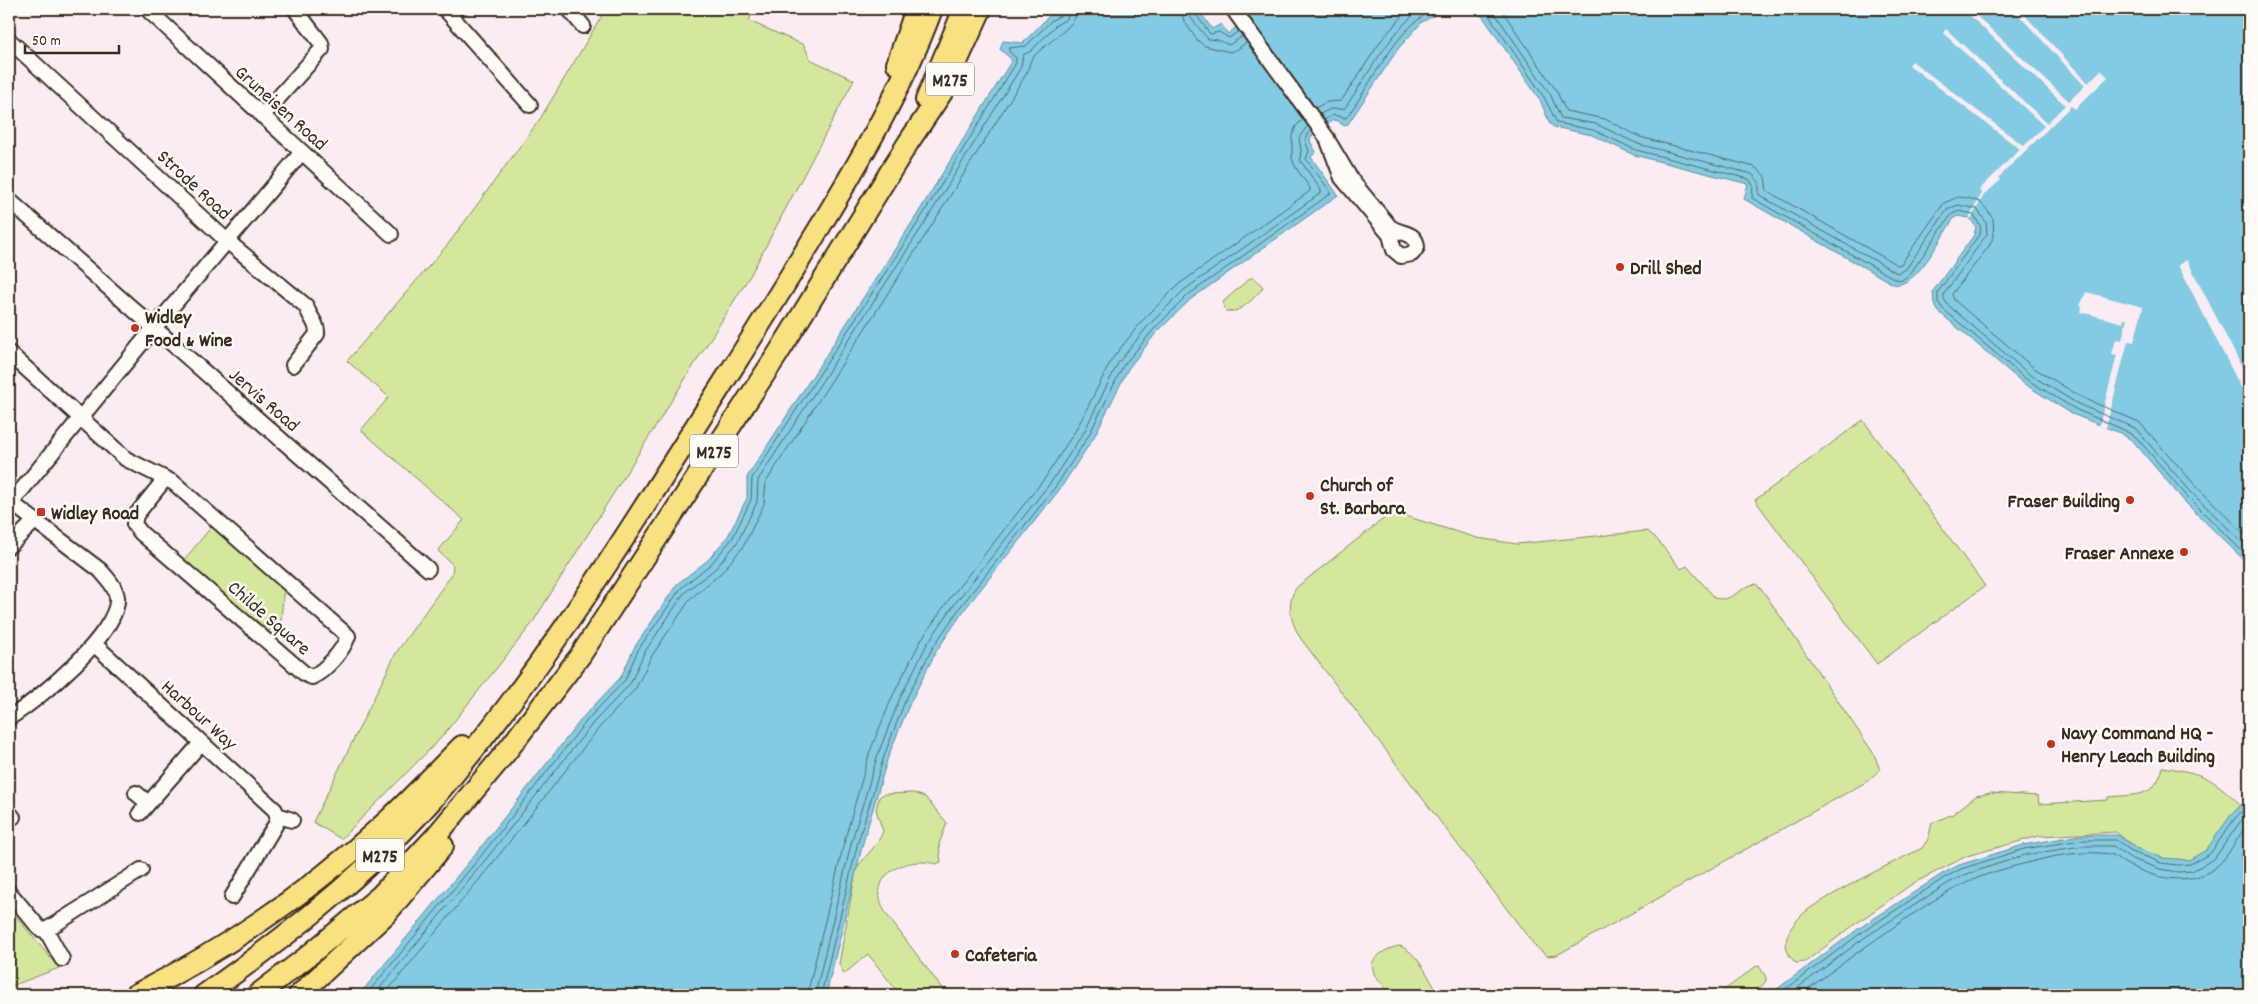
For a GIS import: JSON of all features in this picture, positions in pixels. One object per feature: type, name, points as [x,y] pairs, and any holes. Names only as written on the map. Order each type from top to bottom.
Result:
[{"type":"highway","name":"M275","points":[[876,130],[916,9]]},
{"type":"highway","name":"M275","points":[[204,995],[284,938],[376,859],[430,803],[484,738],[526,683],[638,517],[757,330],[849,179],[876,130],[923,34],[932,9]]},
{"type":"highway","name":"M275","points":[[908,143],[964,9]]},
{"type":"highway","name":"M275","points":[[299,995],[386,914],[416,880],[471,808],[508,752],[580,656],[779,352],[908,143],[945,88],[981,9]]},
{"type":"highway","name":"M275","points":[[134,995],[225,945],[318,879],[387,821],[526,683]]},
{"type":"highway","name":"M275","points":[[257,995],[308,956],[380,896],[436,836],[508,752]]},
{"type":"street","name":"Gruneisen Road","points":[[147,9],[391,234]]},
{"type":"street","points":[[262,116],[322,49],[320,43],[295,9]]},
{"type":"street","points":[[445,9],[530,105]]},
{"type":"street","points":[[569,9],[583,26]]},
{"type":"street","points":[[1234,10],[1330,144],[1350,178],[1392,228],[1412,235],[1416,239],[1417,247],[1414,253],[1407,257],[1400,255],[1394,250],[1390,235],[1342,178],[1330,144]]},
{"type":"street","name":"Strode Road","points":[[9,40],[227,241],[306,306],[309,316],[314,322]]},
{"type":"street","points":[[9,718],[48,688],[94,644],[114,613],[117,597],[112,585],[100,570],[10,502],[302,152]]},
{"type":"street","name":"Jervis Road","points":[[9,200],[428,569]]},
{"type":"street","points":[[1393,243],[1397,236],[1404,233]]},
{"type":"street","points":[[314,322],[329,336]]},
{"type":"street","points":[[293,365],[316,338],[317,329],[314,322]]},
{"type":"street","name":"Childe Square","points":[[9,353],[126,459],[174,482],[348,636],[345,645],[320,674],[312,678],[305,674],[141,533],[134,524],[136,514],[165,479]]},
{"type":"street","points":[[9,546],[35,520]]},
{"type":"street","name":"Harbour Way","points":[[94,644],[275,810],[277,815],[292,820]]},
{"type":"street","points":[[136,793],[144,808],[201,743]]},
{"type":"street","points":[[232,897],[277,822],[277,815]]},
{"type":"street","points":[[9,892],[40,929],[46,930],[124,875],[140,870]]},
{"type":"street","points":[[46,930],[62,959]]},
{"type":"green space","points":[[606,9],[741,9],[752,14],[749,21],[804,45],[810,59],[854,80],[751,274],[531,625],[440,739],[341,839],[313,822],[396,653],[452,574],[453,565],[438,551],[464,520],[361,430],[389,397],[347,361],[449,243],[540,119]]},
{"type":"green space","points":[[1250,278],[1255,278],[1263,287],[1262,289],[1251,301],[1241,308],[1231,312],[1226,311],[1223,304],[1224,301]]},
{"type":"green space","points":[[1863,420],[1985,586],[1877,664],[1755,500]]},
{"type":"green space","points":[[1392,512],[1477,538],[1517,544],[1647,531],[1655,537],[1681,569],[1687,566],[1715,598],[1727,598],[1750,585],[1756,584],[1763,591],[1874,754],[1880,770],[1866,782],[1557,955],[1547,956],[1535,946],[1301,639],[1294,626],[1290,606],[1293,593],[1297,587]]},
{"type":"green space","points":[[213,525],[284,586],[280,631],[274,624],[267,633],[184,560]]},
{"type":"green space","points":[[2163,767],[2189,772],[2206,778],[2222,788],[2241,805],[2211,846],[2196,858],[2172,861],[2159,858],[2135,846],[2116,832],[2039,836],[1967,856],[1912,884],[1805,962],[1796,963],[1787,951],[1786,944],[1789,932],[1806,911],[1854,883],[1922,848],[1928,839],[1932,823],[1953,814],[1976,796],[1991,793],[2038,796],[2039,804],[2108,800],[2108,797],[2136,795],[2149,790],[2155,785]]},
{"type":"green space","points":[[913,793],[925,797],[947,823],[939,844],[941,862],[936,864],[911,863],[899,866],[890,872],[883,880],[880,890],[881,902],[887,915],[947,995],[900,995],[868,954],[844,974],[839,964],[856,870],[878,841],[883,831],[876,810],[879,797],[884,794]]},
{"type":"green space","points":[[9,908],[59,968],[9,987]]},
{"type":"green space","points":[[1400,946],[1407,949],[1418,960],[1439,995],[1391,995],[1374,974],[1372,963],[1374,960],[1384,952]]},
{"type":"green space","points":[[1759,966],[1766,977],[1766,981],[1754,995],[1718,995],[1755,967]]},
{"type":"water","points":[[1063,9],[1198,9],[1212,29],[1221,24],[1228,34],[1257,9],[1469,9],[1437,14],[1422,22],[1398,49],[1348,124],[1344,126],[1338,121],[1333,120],[1311,137],[1310,141],[1316,152],[1311,157],[1338,195],[1191,299],[1156,333],[1128,369],[1094,437],[1060,489],[965,609],[937,650],[910,703],[888,757],[863,843],[826,995],[359,995],[477,852],[584,716],[621,677],[634,648],[677,584],[708,560],[728,536],[747,498],[747,477],[915,218],[1012,60],[1000,49],[1003,41],[1023,43],[1049,16]]},
{"type":"water","points":[[1469,9],[2249,9],[2249,565],[2183,500],[2133,441],[2120,433],[2072,414],[2023,383],[1939,312],[1934,304],[1933,291],[1974,235],[1976,227],[1970,218],[1958,216],[1954,218],[1928,260],[1911,279],[1902,284],[1893,284],[1744,199],[1748,184],[1634,155],[1592,135],[1554,127],[1550,124],[1540,100],[1483,17]]},
{"type":"water","points":[[2249,798],[2249,995],[1769,995],[1858,929],[1959,865],[2023,845],[2081,835],[2118,835],[2132,846],[2163,858],[2189,860],[2206,850],[2231,815]]},
{"type":"pier","points":[[1969,9],[2069,101],[2085,86],[2013,9],[2019,9],[2088,83],[2101,70],[2108,77],[2075,109],[2071,106],[1999,177],[2001,180],[1984,195],[1971,219],[1969,218],[1982,193],[1979,190],[2020,149],[1909,65],[1912,61],[2024,146],[2044,126],[1943,33],[1946,29],[2047,123],[2065,105],[1966,12]]},
{"type":"pier","points":[[2187,260],[2249,381],[2249,403],[2178,265]]},
{"type":"pier","points":[[2086,292],[2143,307],[2134,342],[2128,341],[2106,428],[2099,426],[2117,355],[2112,354],[2116,339],[2122,340],[2127,319],[2124,319],[2123,323],[2081,312],[2082,307],[2080,306]]},
{"type":"place","name":"Drill Shed","points":[[1620,267]]},
{"type":"place","name":"Widley Food & Wine","points":[[135,328]]},
{"type":"place","name":"Church of St. Barbara","points":[[1310,496]]},
{"type":"place","name":"Fraser Building","points":[[2130,500]]},
{"type":"place","name":"Widley Road","points":[[41,512]]},
{"type":"place","name":"Fraser Annexe","points":[[2184,552]]},
{"type":"place","name":"Navy Command HQ - Henry Leach Building","points":[[2051,744]]},
{"type":"place","name":"Cafeteria","points":[[955,954]]}]
